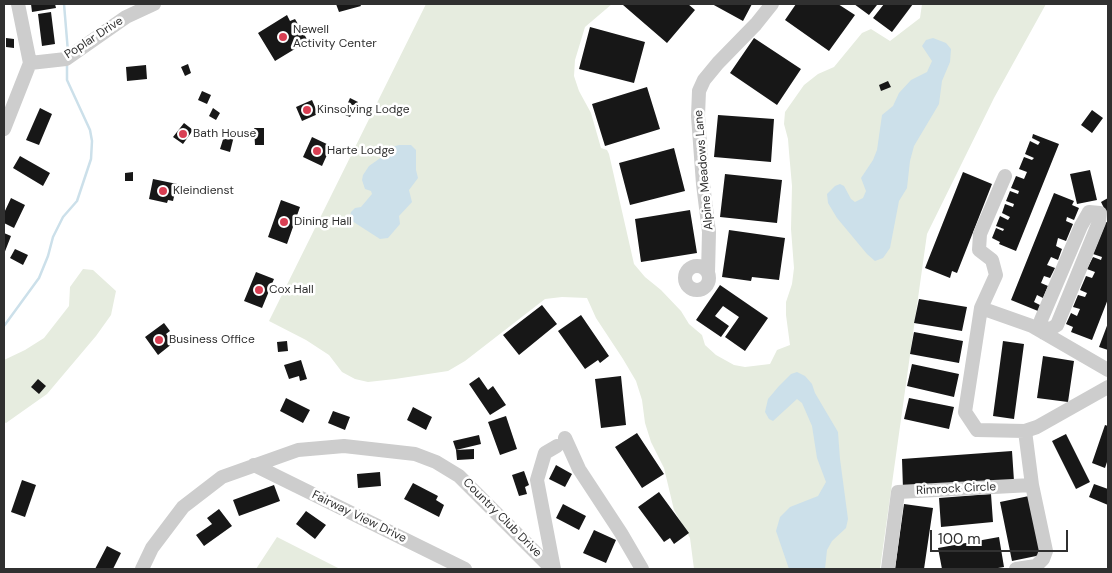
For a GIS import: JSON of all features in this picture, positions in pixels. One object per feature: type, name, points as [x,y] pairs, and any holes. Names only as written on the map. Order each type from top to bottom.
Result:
[{"type":"street","points":[[4,128],[30,63],[18,4]]},
{"type":"street","name":"Poplar Drive","points":[[30,63],[66,59],[126,17],[154,4]]},
{"type":"street","name":"Alpine Meadows Lane","points":[[708,273],[709,232],[698,116],[699,91],[704,80],[713,69],[756,24],[772,4]]},
{"type":"street","points":[[1004,176],[980,234],[979,250],[992,260],[996,275],[981,308],[965,412],[977,430],[1025,431],[1037,427],[1108,388]]},
{"type":"street","points":[[1089,212],[1100,213],[1099,222],[1057,324],[1044,333],[1041,320],[1081,226],[1089,212]]},
{"type":"street","points":[[981,308],[1032,326],[1108,370]]},
{"type":"street","points":[[1016,569],[1036,566],[1043,559],[1046,551],[1032,484],[1025,431]]},
{"type":"street","points":[[553,569],[537,480],[545,453],[561,442],[621,533],[642,569]]},
{"type":"street","name":"Country Club Drive","points":[[142,569],[152,548],[183,506],[222,477],[298,450],[344,446],[416,454],[436,462],[459,476],[553,569]]},
{"type":"street","name":"Fairway View Drive","points":[[254,465],[465,569]]},
{"type":"street","name":"Rimrock Circle","points":[[888,569],[898,492],[1032,484]]},
{"type":"shaded area","points":[[426,4],[612,4],[585,27],[575,60],[574,76],[579,91],[591,113],[601,148],[607,150],[609,154],[634,264],[681,311],[689,324],[702,335],[705,345],[716,355],[734,365],[745,367],[770,364],[777,350],[790,345],[786,302],[792,284],[794,268],[791,229],[792,186],[788,139],[784,124],[785,112],[804,85],[818,74],[834,67],[862,33],[871,29],[890,41],[920,18],[922,4],[1046,4],[994,98],[927,234],[880,569],[694,569],[690,538],[674,510],[664,468],[651,442],[645,423],[642,400],[636,381],[596,318],[587,298],[562,297],[545,299],[465,361],[448,371],[368,382],[355,379],[342,372],[329,355],[306,340],[269,321]]},
{"type":"shaded area","points":[[83,269],[93,270],[116,291],[111,315],[96,336],[47,394],[6,423],[4,422],[4,360],[44,338],[69,306],[70,287]]},
{"type":"shaded area","points":[[277,537],[340,569],[256,569]]},
{"type":"water","points":[[933,38],[946,43],[951,49],[950,62],[942,81],[939,104],[914,146],[907,188],[899,201],[890,248],[883,258],[875,261],[837,218],[828,203],[827,194],[840,184],[844,186],[851,199],[855,202],[863,198],[866,191],[861,178],[877,150],[882,115],[893,106],[899,93],[911,80],[927,72],[932,61],[922,46],[926,40]]},
{"type":"water","points":[[411,145],[416,150],[418,178],[409,190],[412,202],[399,216],[400,224],[388,238],[380,239],[352,221],[350,217],[351,212],[355,208],[361,207],[372,194],[371,191],[365,189],[362,180],[369,166],[386,154],[392,147]]},
{"type":"water","points":[[797,372],[805,376],[812,384],[815,393],[838,432],[848,519],[846,528],[832,541],[827,550],[825,569],[789,569],[776,531],[780,517],[790,507],[818,496],[826,482],[817,458],[812,426],[802,403],[797,399],[773,421],[769,419],[765,412],[768,399],[791,374]]},
{"type":"building","points":[[31,4],[55,4],[56,8],[32,12]]},
{"type":"building","points":[[336,4],[360,4],[361,6],[339,12]]},
{"type":"building","points":[[688,4],[695,10],[667,43],[623,5]]},
{"type":"building","points":[[712,4],[752,4],[743,21]]},
{"type":"building","points":[[796,4],[838,4],[855,15],[829,51],[785,20]]},
{"type":"building","points":[[854,4],[875,4],[877,5],[869,15]]},
{"type":"building","points":[[884,4],[913,4],[892,32],[873,18]]},
{"type":"building","points":[[51,12],[55,44],[42,46],[38,14]]},
{"type":"building","name":"Newell Activity Center","points":[[287,15],[290,21],[295,19],[308,41],[275,61],[258,33]]},
{"type":"building","points":[[590,27],[645,42],[634,83],[579,69]]},
{"type":"building","points":[[6,38],[14,39],[14,48],[6,47]]},
{"type":"building","points":[[754,38],[801,69],[777,105],[730,73]]},
{"type":"building","points":[[188,64],[191,73],[185,76],[181,67]]},
{"type":"building","points":[[146,65],[147,79],[127,81],[126,67]]},
{"type":"building","points":[[888,81],[891,87],[881,91],[879,85]]},
{"type":"building","points":[[647,87],[660,129],[605,146],[592,104]]},
{"type":"building","points":[[202,91],[211,95],[207,104],[198,100]]},
{"type":"building","points":[[350,98],[358,102],[350,117],[343,114]]},
{"type":"building","name":"Kinsolving Lodge","points":[[312,100],[318,114],[302,121],[296,107]]},
{"type":"building","points":[[40,108],[52,114],[39,145],[26,140]]},
{"type":"building","points":[[213,108],[220,113],[216,120],[209,116]]},
{"type":"building","points":[[1092,110],[1103,118],[1092,133],[1081,125]]},
{"type":"building","points":[[718,115],[774,119],[771,162],[714,157]]},
{"type":"building","name":"Bath House","points":[[184,123],[193,130],[183,144],[173,137]]},
{"type":"building","points":[[254,128],[264,128],[264,145],[255,145]]},
{"type":"building","points":[[226,130],[235,132],[230,152],[220,149]]},
{"type":"building","points":[[1033,134],[1059,144],[1016,251],[999,244],[1000,242],[992,238],[996,228],[1003,231],[1004,229],[996,226],[1000,216],[1008,220],[1010,217],[1002,213],[1005,204],[1013,207],[1014,204],[1006,201],[1010,191],[1018,194],[1019,191],[1011,188],[1016,176],[1024,179],[1027,172],[1019,169],[1024,157],[1032,160],[1034,158],[1025,154],[1030,141],[1038,145],[1040,142],[1032,138]]},
{"type":"building","name":"Harte Lodge","points":[[312,137],[331,146],[322,166],[303,157]]},
{"type":"building","points":[[674,148],[685,191],[630,205],[619,163]]},
{"type":"building","points":[[20,156],[50,173],[43,186],[13,168]]},
{"type":"building","points":[[1090,170],[1097,200],[1077,204],[1070,174]]},
{"type":"building","points":[[133,172],[133,181],[125,181],[125,173]]},
{"type":"building","points":[[963,172],[992,184],[957,273],[952,271],[950,278],[925,268]]},
{"type":"building","points":[[725,174],[782,180],[777,223],[720,217]]},
{"type":"building","name":"Kleindienst","points":[[153,179],[177,184],[173,201],[168,200],[167,203],[149,199]]},
{"type":"building","points":[[1054,193],[1074,201],[1072,205],[1079,208],[1074,220],[1067,217],[1066,221],[1073,224],[1066,241],[1058,238],[1056,246],[1062,249],[1058,260],[1051,257],[1047,265],[1055,268],[1050,278],[1044,276],[1041,283],[1048,286],[1043,298],[1037,295],[1034,302],[1040,305],[1038,311],[1011,300]]},
{"type":"building","points":[[11,198],[25,205],[14,228],[4,223],[4,213]]},
{"type":"building","points":[[1108,198],[1108,216],[1101,202]]},
{"type":"building","name":"Dining Hall","points":[[281,200],[300,207],[287,244],[268,237]]},
{"type":"building","points":[[690,210],[697,253],[641,262],[635,219]]},
{"type":"building","points":[[1106,222],[1108,223],[1108,299],[1092,340],[1071,332],[1073,327],[1066,324],[1071,313],[1077,316],[1080,309],[1073,307],[1078,295],[1085,297],[1087,293],[1080,290],[1086,276],[1092,278],[1095,272],[1087,269],[1093,257],[1101,260],[1102,257],[1093,254]]},
{"type":"building","points":[[729,230],[785,238],[779,280],[752,277],[751,281],[722,277]]},
{"type":"building","points":[[4,233],[11,236],[4,254]]},
{"type":"building","points":[[15,249],[28,255],[23,265],[10,258]]},
{"type":"building","name":"Cox Hall","points":[[256,272],[274,279],[262,308],[244,301]]},
{"type":"building","points":[[720,285],[768,318],[745,351],[725,337],[739,317],[723,306],[715,316],[729,326],[721,337],[696,320]]},
{"type":"building","points":[[919,299],[967,307],[962,331],[914,323]]},
{"type":"building","points":[[542,305],[557,324],[519,355],[503,335]]},
{"type":"building","points":[[581,315],[609,356],[600,363],[598,360],[585,369],[558,331]]},
{"type":"building","name":"Business Office","points":[[164,323],[170,331],[166,334],[173,343],[158,355],[145,337]]},
{"type":"building","points":[[1108,323],[1108,350],[1099,347]]},
{"type":"building","points":[[914,332],[963,341],[959,363],[910,354]]},
{"type":"building","points":[[287,341],[288,351],[278,352],[277,342]]},
{"type":"building","points":[[1003,341],[1024,344],[1014,419],[993,416]]},
{"type":"building","points":[[1043,356],[1074,361],[1068,402],[1037,398]]},
{"type":"building","points":[[301,360],[307,379],[300,381],[299,376],[289,379],[284,365]]},
{"type":"building","points":[[912,364],[959,374],[954,397],[907,386]]},
{"type":"building","points":[[621,376],[626,425],[601,428],[595,379]]},
{"type":"building","points":[[479,377],[488,390],[493,386],[506,405],[490,415],[469,384]]},
{"type":"building","points":[[38,379],[46,386],[39,394],[31,387]]},
{"type":"building","points":[[286,398],[310,410],[303,423],[280,411]]},
{"type":"building","points":[[909,398],[954,407],[949,429],[904,419]]},
{"type":"building","points":[[413,407],[432,417],[426,430],[407,420]]},
{"type":"building","points":[[333,411],[350,417],[345,430],[328,423]]},
{"type":"building","points":[[506,416],[517,449],[500,455],[488,422]]},
{"type":"building","points":[[1105,425],[1108,426],[1108,459],[1105,468],[1092,463]]},
{"type":"building","points":[[637,433],[664,474],[642,488],[615,447]]},
{"type":"building","points":[[1066,434],[1090,482],[1076,489],[1052,441]]},
{"type":"building","points":[[479,435],[481,444],[456,450],[453,441]]},
{"type":"building","points":[[474,449],[474,459],[457,460],[456,450]]},
{"type":"building","points":[[1012,451],[1014,481],[903,489],[902,459]]},
{"type":"building","points":[[556,465],[572,474],[565,487],[549,479]]},
{"type":"building","points":[[524,471],[529,485],[525,487],[527,494],[519,496],[512,475]]},
{"type":"building","points":[[380,472],[381,486],[358,488],[357,474]]},
{"type":"building","points":[[22,480],[36,485],[25,517],[11,512]]},
{"type":"building","points":[[413,483],[438,496],[436,500],[444,505],[439,517],[404,499]]},
{"type":"building","points":[[1094,484],[1108,489],[1108,505],[1089,497]]},
{"type":"building","points":[[274,485],[280,501],[239,516],[233,500]]},
{"type":"building","points":[[659,492],[689,533],[674,544],[670,538],[664,542],[638,507]]},
{"type":"building","points":[[991,494],[993,522],[941,527],[939,498]]},
{"type":"building","points":[[1029,496],[1041,555],[1012,561],[1000,502]]},
{"type":"building","points":[[563,504],[586,516],[579,530],[556,518]]},
{"type":"building","points":[[904,504],[933,508],[924,569],[895,569]]},
{"type":"building","points":[[219,509],[232,526],[204,546],[196,535],[212,524],[207,518]]},
{"type":"building","points":[[306,511],[326,525],[315,539],[296,524]]},
{"type":"building","points":[[594,530],[616,540],[606,563],[583,553]]},
{"type":"building","points":[[999,537],[1004,567],[992,569],[942,569],[938,548]]},
{"type":"building","points":[[107,546],[121,553],[113,569],[95,569]]},
{"type":"waterway","points":[[64,4],[68,52]]},
{"type":"waterway","points":[[4,326],[39,278],[53,237],[63,217],[77,201],[91,159],[92,141],[90,130],[67,80],[67,65]]},
{"type":"place","name":"Newell Activity Center","points":[[283,37]]},
{"type":"place","name":"Kinsolving Lodge","points":[[307,110]]},
{"type":"place","name":"Bath House","points":[[183,134]]},
{"type":"place","name":"Harte Lodge","points":[[317,151]]},
{"type":"place","name":"Kleindienst","points":[[163,191]]},
{"type":"place","name":"Dining Hall","points":[[284,222]]},
{"type":"place","name":"Cox Hall","points":[[259,290]]},
{"type":"place","name":"Business Office","points":[[159,340]]}]
